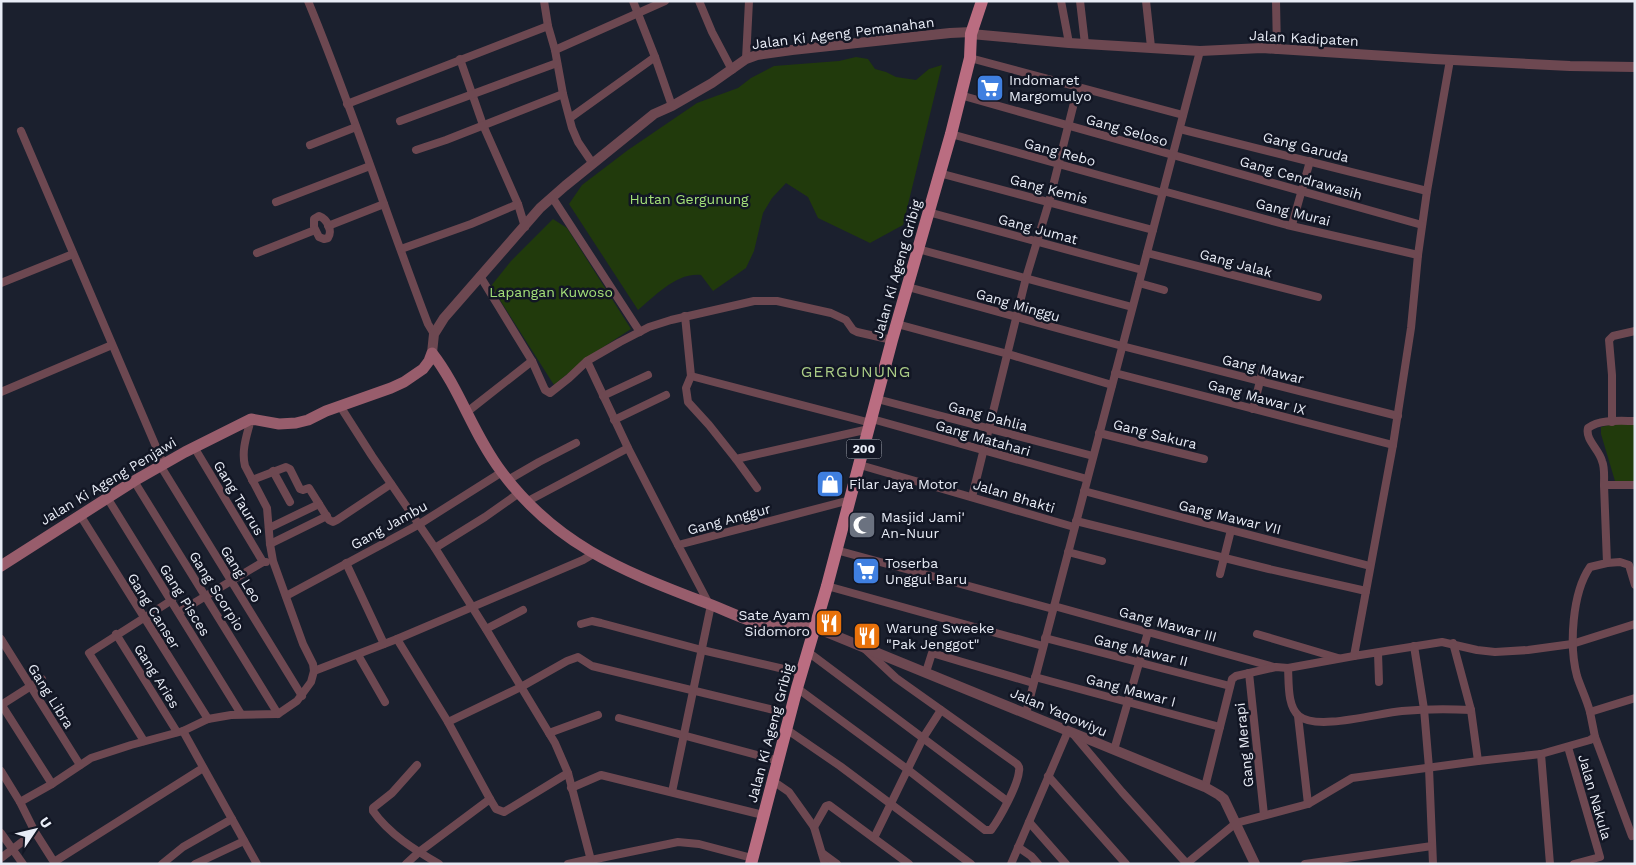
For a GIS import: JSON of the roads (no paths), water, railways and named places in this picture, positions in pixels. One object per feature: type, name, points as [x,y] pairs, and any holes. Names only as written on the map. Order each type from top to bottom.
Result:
[{"type":"main road","name":"Jalan Ki Ageng Gribig","points":[[751,861],[801,673],[860,465],[892,340],[940,173],[970,58],[970,33],[982,1]]},
{"type":"main road","points":[[251,420],[279,424],[308,420],[404,382],[424,369],[432,354],[444,369],[489,454],[524,497],[562,534],[593,554],[644,579],[766,626],[814,627]]},
{"type":"main road","name":"Jalan Ki Ageng Penjawi","points":[[1,566],[161,464],[251,420]]},
{"type":"street","points":[[308,1],[428,324],[434,334]]},
{"type":"street","points":[[544,1],[572,128],[578,142],[593,164]]},
{"type":"street","points":[[634,1],[656,57],[672,106]]},
{"type":"street","points":[[555,50],[665,1]]},
{"type":"street","points":[[699,1],[732,70]]},
{"type":"street","points":[[746,59],[750,1]]},
{"type":"street","points":[[1061,1],[1069,43]]},
{"type":"street","points":[[1080,1],[1085,44]]},
{"type":"street","points":[[1146,1],[1151,47]]},
{"type":"street","points":[[1276,1],[1276,50]]},
{"type":"street","points":[[347,104],[548,26]]},
{"type":"street","name":"Jalan Ki Ageng Pemanahan","points":[[432,354],[434,334],[444,318],[540,208],[654,114],[712,84],[746,59],[792,50],[950,33],[970,33]]},
{"type":"street","name":"Jalan Kadipaten","points":[[970,33],[1069,43],[1200,51],[1262,48],[1450,60],[1635,67]]},
{"type":"street","points":[[1026,713],[1200,51]]},
{"type":"street","points":[[570,118],[656,57]]},
{"type":"street","points":[[970,58],[1183,115]]},
{"type":"street","points":[[460,59],[483,125],[518,204],[525,227]]},
{"type":"street","points":[[1354,656],[1398,416],[1411,328],[1422,225],[1450,60]]},
{"type":"street","points":[[400,121],[557,63]]},
{"type":"street","points":[[972,497],[1018,318],[1026,278],[1049,202],[1078,87]]},
{"type":"street","points":[[416,150],[563,94]]},
{"type":"street","name":"Gang Seloso","points":[[960,95],[1173,155]]},
{"type":"street","points":[[310,145],[356,127]]},
{"type":"street","name":"Gang Garuda","points":[[1180,129],[1427,191]]},
{"type":"street","name":"Gang Leo","points":[[21,131],[161,464],[302,696]]},
{"type":"street","name":"Gang Rebo","points":[[950,134],[1163,192]]},
{"type":"street","name":"Gang Cendrawasih","points":[[1173,155],[1422,225]]},
{"type":"street","points":[[1292,226],[1310,161]]},
{"type":"street","points":[[276,202],[370,166]]},
{"type":"street","name":"Gang Kemis","points":[[940,173],[1153,230]]},
{"type":"street","name":"Gang Murai","points":[[1163,192],[1292,226],[1418,256]]},
{"type":"street","points":[[552,197],[640,332]]},
{"type":"street","points":[[328,226],[384,204]]},
{"type":"street","points":[[401,249],[471,224],[518,204]]},
{"type":"street","name":"Gang Jumat","points":[[928,212],[1142,270]]},
{"type":"street","points":[[320,216],[328,226],[330,235],[324,239],[319,237],[313,222],[316,217],[320,216]]},
{"type":"street","points":[[256,253],[315,230]]},
{"type":"street","points":[[918,249],[1132,307]]},
{"type":"street","name":"Gang Jalak","points":[[1147,253],[1318,298]]},
{"type":"street","points":[[1,283],[73,254]]},
{"type":"street","points":[[480,276],[532,361],[545,390],[550,393],[587,362],[656,324],[754,301],[777,301],[831,313],[846,320],[853,330],[857,332],[892,340]]},
{"type":"street","points":[[1139,283],[1164,290]]},
{"type":"street","name":"Gang Minggu","points":[[908,287],[1122,346]]},
{"type":"street","points":[[685,316],[691,376],[686,388],[688,402],[710,425],[757,488]]},
{"type":"street","points":[[897,324],[1112,385]]},
{"type":"street","points":[[1612,422],[1612,375],[1609,340],[1613,336],[1635,331]]},
{"type":"street","points":[[1,392],[112,345]]},
{"type":"street","name":"Gang Mawar","points":[[1122,346],[1398,416]]},
{"type":"street","points":[[467,412],[532,361]]},
{"type":"street","points":[[587,362],[614,420],[678,545]]},
{"type":"street","points":[[1253,408],[1263,370]]},
{"type":"street","name":"Gang Mawar IX","points":[[1115,373],[1393,445]]},
{"type":"street","points":[[604,396],[648,375]]},
{"type":"street","name":"Gang Matahari","points":[[691,376],[1087,479]]},
{"type":"street","points":[[614,420],[666,395]]},
{"type":"street","name":"Gang Dahlia","points":[[877,399],[1093,456]]},
{"type":"street","points":[[340,406],[435,548],[555,743],[568,773],[591,861]]},
{"type":"street","points":[[20,802],[52,784],[91,758],[225,715],[278,714],[302,696],[311,682],[314,671],[313,664],[303,644],[273,561],[267,508],[243,459],[251,420]]},
{"type":"street","points":[[1607,563],[1604,467],[1602,460],[1587,435],[1587,431],[1594,424],[1635,421]]},
{"type":"street","points":[[736,459],[871,424]]},
{"type":"street","name":"Gang Sakura","points":[[1099,434],[1204,459]]},
{"type":"street","name":"Gang Jambu","points":[[286,596],[505,476],[539,462],[576,443]]},
{"type":"street","name":"Gang Taurus","points":[[194,447],[263,562]]},
{"type":"street","points":[[435,548],[485,517],[628,448]]},
{"type":"street","name":"Jalan Bhakti","points":[[860,465],[1075,524],[1366,591]]},
{"type":"street","points":[[252,480],[286,467],[290,469],[300,489],[309,488],[333,522],[391,484]]},
{"type":"street","points":[[273,471],[290,502]]},
{"type":"street","name":"Gang Scorpio","points":[[134,481],[278,714]]},
{"type":"street","points":[[1604,485],[1635,485]]},
{"type":"street","name":"Gang Mawar VII","points":[[1084,491],[1370,566]]},
{"type":"street","name":"Gang Pisces","points":[[108,499],[241,714]]},
{"type":"street","name":"Gang Anggur","points":[[710,604],[678,545],[850,500]]},
{"type":"street","points":[[269,528],[319,504]]},
{"type":"street","name":"Gang Canser","points":[[80,515],[208,719]]},
{"type":"street","points":[[270,544],[327,516]]},
{"type":"street","points":[[1220,574],[1231,530]]},
{"type":"street","name":"Gang Mawar III","points":[[836,550],[1276,667]]},
{"type":"street","points":[[1068,552],[1102,561]]},
{"type":"street","points":[[314,671],[472,608],[584,560],[593,554]]},
{"type":"street","points":[[179,612],[263,562],[273,561]]},
{"type":"street","points":[[1635,561],[1592,565],[1588,569],[1577,600],[1572,644],[1576,674],[1590,712],[1595,737],[1632,836],[1635,834]]},
{"type":"street","points":[[346,563],[384,644]]},
{"type":"street","points":[[1626,563],[1631,568],[1635,585]]},
{"type":"street","name":"Gang Mawar II","points":[[827,586],[1044,642],[1230,686]]},
{"type":"street","points":[[144,741],[90,654],[91,650],[172,600]]},
{"type":"street","points":[[672,792],[710,604]]},
{"type":"street","points":[[486,629],[524,610]]},
{"type":"street","points":[[581,624],[601,623],[702,650],[801,673]]},
{"type":"street","points":[[1205,787],[1230,686],[1232,679],[1236,676],[1276,667],[1288,668],[1442,642],[1477,650],[1522,651],[1572,644],[1635,624]]},
{"type":"street","name":"Jalan Yaqowiyu","points":[[814,627],[1205,787],[1224,799],[1255,864]]},
{"type":"street","points":[[1114,750],[1148,632]]},
{"type":"street","name":"Gang Aries","points":[[116,634],[203,768],[257,864]]},
{"type":"street","points":[[1257,634],[1340,659]]},
{"type":"street","name":"Gang Libra","points":[[1,639],[80,765]]},
{"type":"street","points":[[397,639],[448,722],[496,809],[504,812],[568,773]]},
{"type":"street","points":[[1453,644],[1471,710],[1478,761]]},
{"type":"street","points":[[797,688],[988,831],[993,828],[1020,771],[1017,764],[891,674],[862,646]]},
{"type":"street","points":[[1414,646],[1424,709],[1429,768],[1433,864]]},
{"type":"street","points":[[808,652],[1007,801]]},
{"type":"street","name":"Gang Mawar I","points":[[926,672],[932,653],[1220,727]]},
{"type":"street","points":[[1378,653],[1379,682]]},
{"type":"street","points":[[358,655],[385,702]]},
{"type":"street","points":[[448,722],[578,657],[592,666],[790,714]]},
{"type":"street","points":[[1288,668],[1291,703],[1298,716],[1308,804]]},
{"type":"street","name":"Gang Merapi","points":[[1249,673],[1264,815]]},
{"type":"street","points":[[42,679],[1,704],[52,784]]},
{"type":"street","points":[[1590,712],[1635,698]]},
{"type":"street","points":[[1298,716],[1311,721],[1326,722],[1397,711],[1424,709],[1471,710]]},
{"type":"street","points":[[874,838],[922,738],[941,710]]},
{"type":"street","points":[[549,733],[598,715]]},
{"type":"street","points":[[619,718],[779,761]]},
{"type":"street","points":[[786,729],[840,766],[971,864]]},
{"type":"street","points":[[1011,864],[1048,776],[1070,732],[1186,864],[1236,823],[1308,804],[1352,778],[1541,754],[1568,748],[1595,737]]},
{"type":"street","name":"Jalan Nakula","points":[[1568,748],[1602,860],[1574,864]]},
{"type":"street","points":[[1541,754],[1550,864]]},
{"type":"street","points":[[417,765],[392,793],[373,808],[373,811],[387,828],[419,852],[439,864]]},
{"type":"street","points":[[1,771],[55,863],[203,768]]},
{"type":"street","points":[[571,788],[601,775],[763,815]]},
{"type":"street","points":[[1048,776],[1126,864]]},
{"type":"street","points":[[773,781],[789,792],[814,827],[825,864]]},
{"type":"street","points":[[406,864],[419,852],[490,799]]},
{"type":"street","points":[[814,827],[829,804],[909,864]]},
{"type":"street","points":[[162,864],[183,847],[232,819]]},
{"type":"street","points":[[1029,822],[1066,864]]},
{"type":"street","points":[[1,858],[36,832]]},
{"type":"street","points":[[1,833],[23,864]]},
{"type":"street","points":[[195,864],[244,841]]},
{"type":"street","points":[[568,864],[591,861],[678,842],[699,844],[751,861]]},
{"type":"street","points":[[1305,864],[1432,846]]},
{"type":"street","points":[[1018,847],[1038,864]]},
{"type":"street","points":[[822,854],[837,864]]},
{"type":"place","name":"Indomaret Margomulyo","points":[[990,88]]},
{"type":"place","name":"Filar Jaya Motor","points":[[830,484]]},
{"type":"place","name":"Masjid Jami' An-Nuur","points":[[862,525]]},
{"type":"place","name":"Toserba Unggul Baru","points":[[866,571]]},
{"type":"place","name":"Sate Ayam Sidomoro","points":[[829,623]]},
{"type":"place","name":"Warung Sweeke \"Pak Jenggot\"","points":[[867,636]]},
{"type":"district","name":"GERGUNUNG","points":[[856,371]]},
{"type":"park label","name":"Hutan Gergunung","points":[[689,199]]},
{"type":"park label","name":"Lapangan Kuwoso","points":[[551,292]]}]
